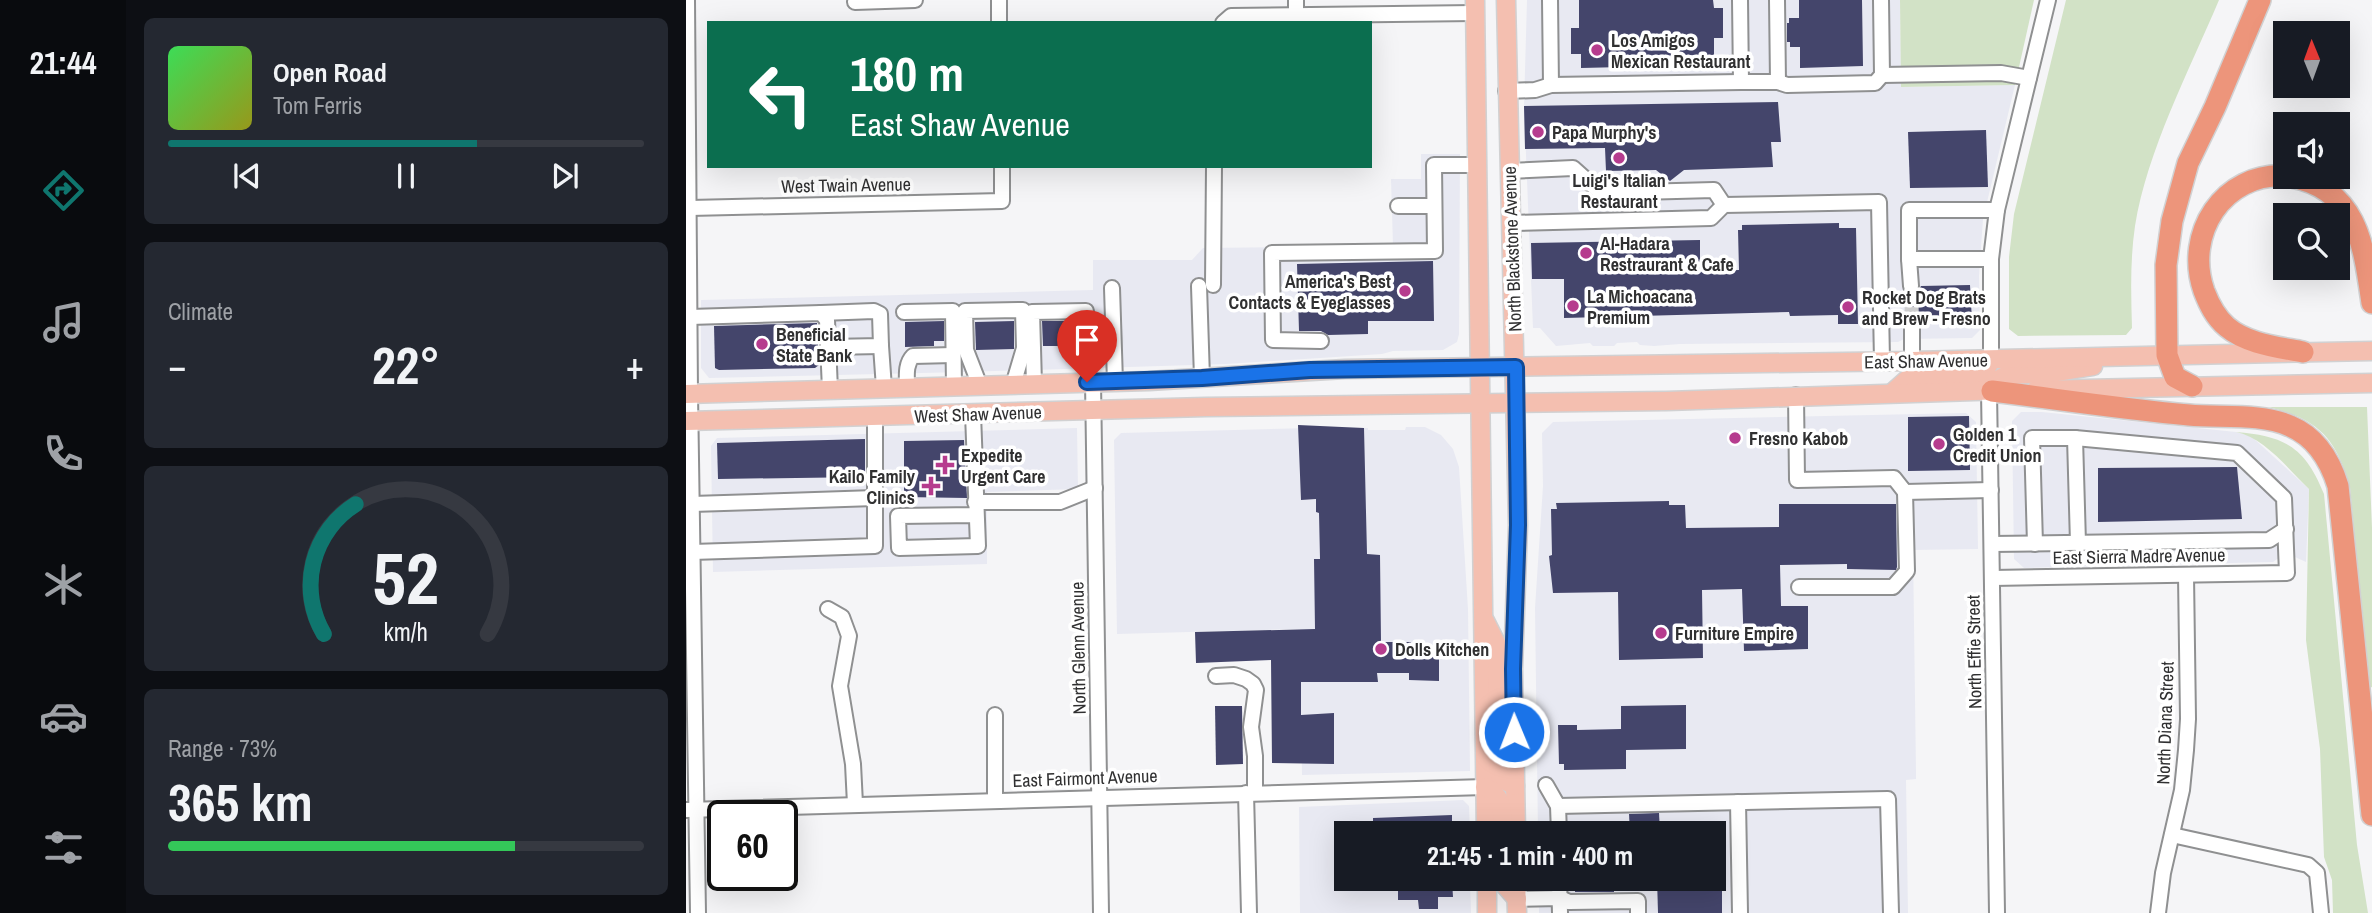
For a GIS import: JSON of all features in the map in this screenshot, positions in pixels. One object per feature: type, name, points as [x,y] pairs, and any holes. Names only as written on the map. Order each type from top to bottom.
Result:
[{"type":"highway","points":[[2192,386],[2175,377],[2168,364],[2167,355],[2166,265],[2175,206],[2188,163],[2260,0]]},
{"type":"highway","points":[[2273,177],[2255,179],[2230,192],[2219,202],[2210,215],[2200,240],[2199,269],[2208,300],[2218,318],[2227,327],[2253,341],[2303,352]]},
{"type":"highway","points":[[2325,189],[2347,211],[2363,244],[2372,303]]},
{"type":"highway","points":[[1991,391],[2188,415],[2275,421],[2305,434],[2317,446],[2334,472],[2338,486],[2372,816]]},
{"type":"main road","name":"North Blackstone Avenue","points":[[1506,0],[1518,525],[1513,669],[1516,821]]},
{"type":"main road","name":"North Blackstone Avenue","points":[[1475,7],[1486,821]]},
{"type":"main road","name":"East Shaw Avenue","points":[[1480,368],[2372,351]]},
{"type":"main road","points":[[1991,391],[1994,382],[2007,374],[2050,373],[2167,355]]},
{"type":"main road","points":[[1892,393],[1910,377],[1984,373],[1991,360]]},
{"type":"main road","name":"West Shaw Avenue","points":[[688,394],[1115,382],[1310,370],[1480,368]]},
{"type":"main road","name":"East Shaw Avenue","points":[[1480,402],[1667,401],[1796,395],[2372,383]]},
{"type":"main road","name":"West Shaw Avenue","points":[[688,421],[1480,402]]},
{"type":"main road","points":[[1483,618],[1497,645],[1499,772],[1502,779],[1515,786]]},
{"type":"main road","points":[[1485,787],[1496,794],[1501,804],[1502,821]]},
{"type":"main road","points":[[1487,891],[1487,913]]},
{"type":"main road","points":[[1508,891],[1517,906]]},
{"type":"street","points":[[687,0],[692,810],[698,913]]},
{"type":"street","points":[[855,2],[915,0]]},
{"type":"street","points":[[999,0],[999,21]]},
{"type":"street","points":[[1550,0],[1551,85]]},
{"type":"street","points":[[1740,0],[1741,82]]},
{"type":"street","points":[[1777,0],[1778,82]]},
{"type":"street","points":[[1506,91],[1535,90],[1551,85],[1875,83],[1882,75],[1881,0]]},
{"type":"street","points":[[1991,360],[1991,259],[1997,210],[2048,0]]},
{"type":"street","points":[[1225,21],[1231,16],[1296,8],[1475,7]]},
{"type":"street","points":[[1882,75],[2001,73],[2029,78]]},
{"type":"street","points":[[1321,341],[1273,340],[1272,253],[1435,251],[1434,165],[1476,165]]},
{"type":"street","name":"West Twain Avenue","points":[[690,208],[1002,201],[1002,168]]},
{"type":"street","points":[[1202,378],[1214,168]]},
{"type":"street","points":[[1508,171],[1573,168],[1601,193],[1714,190],[1724,205]]},
{"type":"street","points":[[1511,223],[1711,218],[1724,205],[1879,202],[1882,361]]},
{"type":"street","points":[[1398,206],[1434,206]]},
{"type":"street","points":[[1911,286],[1909,210],[1997,210]]},
{"type":"street","points":[[1909,259],[1991,259]]},
{"type":"street","points":[[1112,288],[1115,382]]},
{"type":"street","points":[[980,386],[966,350],[965,311],[1023,310],[1024,348],[1013,384]]},
{"type":"street","points":[[690,317],[874,311],[880,314],[884,388]]},
{"type":"street","points":[[904,312],[953,311],[954,386]]},
{"type":"street","name":"North Glenn Avenue","points":[[1034,384],[1032,312],[1086,311],[1095,488],[1101,913]]},
{"type":"street","points":[[821,313],[827,320],[830,390]]},
{"type":"street","points":[[1912,323],[1912,361]]},
{"type":"street","points":[[828,347],[881,346]]},
{"type":"street","points":[[907,388],[907,366],[913,356],[953,355]]},
{"type":"street","name":"North Effie Street","points":[[1991,391],[1997,913]]},
{"type":"street","points":[[1796,395],[1797,480],[1894,478],[1905,492],[1907,571],[1893,587],[1799,587]]},
{"type":"street","points":[[973,414],[976,508],[978,546],[899,548],[898,516],[976,508],[1060,502],[1095,488]]},
{"type":"street","points":[[692,552],[875,546],[875,416]]},
{"type":"street","points":[[1992,544],[2035,544],[2269,540],[2286,528],[2284,498],[2237,453],[2075,438],[2032,438],[2035,544]]},
{"type":"street","points":[[2075,438],[2078,543]]},
{"type":"street","points":[[1905,492],[1991,491]]},
{"type":"street","points":[[690,499],[875,498]]},
{"type":"street","name":"East Sierra Madre Avenue","points":[[1993,578],[2287,573],[2286,528]]},
{"type":"street","name":"North Diana Street","points":[[2158,913],[2163,873],[2182,790],[2188,729],[2186,575]]},
{"type":"street","points":[[828,609],[842,617],[849,636],[840,686],[853,764],[855,804]]},
{"type":"street","points":[[1216,676],[1234,675],[1246,679],[1253,684],[1256,691],[1251,727],[1255,755],[1251,793],[1249,913]]},
{"type":"street","points":[[995,715],[995,800]]},
{"type":"street","points":[[1546,785],[1558,806],[1559,821]]},
{"type":"street","name":"East Fairmont Avenue","points":[[692,810],[1485,787]]},
{"type":"street","points":[[1558,806],[1888,799],[1891,913]]},
{"type":"street","points":[[1738,802],[1740,913]]},
{"type":"street","points":[[2172,835],[2308,865],[2317,873],[2321,913]]},
{"type":"street","points":[[1560,891],[1560,913]]},
{"type":"street","points":[[1517,906],[1560,898],[1597,907],[1637,901],[1638,913]]},
{"type":"shaded area","points":[[1527,0],[1900,0],[1901,87],[2015,85],[1983,219],[1979,276],[1980,330],[1972,338],[1904,339],[1898,342],[1654,346],[1640,345],[1637,342],[1617,343],[1614,346],[1593,346],[1590,343],[1556,346],[1540,328],[1533,328],[1524,106]]},
{"type":"shaded area","points":[[1421,154],[1460,154],[1459,334],[1457,342],[1443,350],[1393,351],[1382,354],[1226,364],[964,372],[709,378],[701,368],[701,300],[1093,290],[1093,260],[1192,260],[1203,248],[1393,246],[1391,179],[1421,179]]},
{"type":"shaded area","points":[[2021,412],[2236,432],[2251,436],[2309,489],[2306,562],[2295,557],[2280,557],[2273,562],[2024,568],[2014,559],[2012,421]]},
{"type":"shaded area","points":[[1966,413],[1976,422],[1978,549],[1913,550],[1916,779],[1906,780],[1908,913],[1539,913],[1539,891],[1726,891],[1726,821],[1538,821],[1535,608],[1543,486],[1542,433],[1553,422]]},
{"type":"shaded area","points":[[1406,427],[1425,427],[1441,435],[1453,449],[1459,467],[1468,609],[1470,771],[1302,775],[1300,629],[1117,634],[1114,440],[1121,433],[1309,428],[1405,430]]},
{"type":"shaded area","points":[[1077,428],[1078,489],[987,492],[987,564],[713,572],[711,446],[717,438]]},
{"type":"shaded area","points":[[1463,800],[1469,806],[1470,821],[1334,821],[1334,891],[1470,891],[1471,913],[1300,913],[1299,807]]},
{"type":"green space","points":[[1900,0],[2034,0],[2015,85],[1901,87]]},
{"type":"green space","points":[[2066,0],[2219,0],[2170,112],[2149,169],[2135,226],[2132,251],[2132,328],[2126,335],[2018,336],[2009,329],[2009,257],[2014,214]]},
{"type":"green space","points":[[2268,407],[2367,407],[2372,528],[2372,687],[2369,688],[2350,487],[2345,470],[2331,443],[2322,433],[2300,418]]},
{"type":"green space","points":[[2236,432],[2268,437],[2291,447],[2309,465],[2324,494],[2357,845],[2368,913],[2333,913],[2332,880],[2324,857],[2320,749],[2306,640],[2309,489],[2266,447],[2247,435]]},
{"type":"building","points":[[1579,0],[1713,0],[1714,8],[1723,8],[1723,38],[1714,38],[1714,55],[1623,56],[1623,67],[1581,68],[1581,54],[1571,54],[1571,28],[1579,28]]},
{"type":"building","points":[[1799,0],[1862,0],[1863,66],[1800,68],[1800,47],[1790,47],[1790,42],[1787,42],[1787,23],[1789,18],[1799,18]]},
{"type":"building","points":[[1778,102],[1781,142],[1771,142],[1773,167],[1684,170],[1670,181],[1656,170],[1606,171],[1605,148],[1525,149],[1524,106]]},
{"type":"building","points":[[1986,130],[1988,187],[1910,188],[1908,132]]},
{"type":"building","points":[[1839,223],[1839,228],[1856,228],[1858,324],[1838,324],[1838,315],[1790,316],[1789,312],[1564,318],[1564,279],[1532,279],[1531,243],[1700,240],[1700,271],[1739,270],[1738,230],[1742,230],[1742,225]]},
{"type":"building","points":[[1433,261],[1434,321],[1368,321],[1368,334],[1328,335],[1321,331],[1299,331],[1297,264]]},
{"type":"building","points":[[1970,285],[1972,321],[1922,322],[1917,314],[1910,313],[1909,295],[1917,293],[1921,286]]},
{"type":"building","points":[[944,321],[944,341],[934,341],[934,346],[905,347],[905,322]]},
{"type":"building","points":[[1014,321],[1014,349],[976,350],[975,322]]},
{"type":"building","points":[[1042,321],[1064,321],[1064,325],[1077,324],[1077,346],[1043,346]]},
{"type":"building","points":[[817,323],[819,365],[815,368],[715,368],[714,326]]},
{"type":"building","name":"Golden 1 Credit Union","points":[[1969,416],[1970,470],[1908,471],[1908,417]]},
{"type":"building","points":[[1298,425],[1364,428],[1367,554],[1380,555],[1381,642],[1411,642],[1410,648],[1439,648],[1439,681],[1409,680],[1409,673],[1377,673],[1378,682],[1301,682],[1301,715],[1334,713],[1334,764],[1272,763],[1271,660],[1196,663],[1195,632],[1315,629],[1314,559],[1320,559],[1319,513],[1316,512],[1316,499],[1301,500]]},
{"type":"building","points":[[865,439],[865,477],[718,479],[717,443]]},
{"type":"building","points":[[964,440],[967,498],[904,497],[904,441]]},
{"type":"building","points":[[2237,467],[2242,519],[2098,522],[2098,468]]},
{"type":"building","points":[[1669,501],[1669,505],[1685,505],[1686,528],[1779,527],[1779,504],[1896,504],[1897,567],[1896,570],[1847,569],[1847,564],[1780,565],[1781,606],[1808,606],[1808,649],[1744,651],[1742,589],[1702,590],[1703,658],[1619,660],[1618,592],[1553,593],[1549,556],[1552,555],[1551,509],[1557,509],[1556,503]]},
{"type":"building","points":[[1686,705],[1686,749],[1626,750],[1626,769],[1564,770],[1564,764],[1559,764],[1558,725],[1577,725],[1577,730],[1621,729],[1621,706]]},
{"type":"building","points":[[1215,706],[1242,706],[1243,764],[1216,765]]},
{"type":"building","points":[[1659,813],[1659,821],[1629,821],[1629,814]]},
{"type":"building","points":[[1452,815],[1452,821],[1373,821],[1373,818]]},
{"type":"building","points":[[1398,891],[1453,891],[1453,897],[1438,897],[1438,909],[1419,909],[1418,900],[1398,900]]},
{"type":"building","points":[[1575,891],[1614,891],[1614,892]]},
{"type":"building","points":[[1657,891],[1722,891],[1722,913],[1658,913]]},
{"type":"tunnel","points":[[1911,286],[1912,322]]},
{"type":"place","name":"Los Amigos Mexican Restaurant","points":[[1597,50]]},
{"type":"place","name":"Papa Murphy's","points":[[1538,132]]},
{"type":"place","name":"Luigi's Italian Restaurant","points":[[1619,158]]},
{"type":"place","name":"Al-Hadara Restraurant & Cafe","points":[[1586,253]]},
{"type":"place","name":"America's Best Contacts & Eyeglasses","points":[[1405,291]]},
{"type":"place","name":"La Michoacana Premium","points":[[1573,306]]},
{"type":"place","name":"Rocket Dog Brats and Brew - Fresno","points":[[1848,307]]},
{"type":"place","name":"Beneficial State Bank","points":[[762,344]]},
{"type":"place","name":"Fresno Kabob","points":[[1735,438]]},
{"type":"place","name":"Golden 1 Credit Union","points":[[1939,444]]},
{"type":"place","name":"Expedite Urgent Care","points":[[945,465]]},
{"type":"place","name":"Kailo Family Clinics","points":[[931,486]]},
{"type":"place","name":"Furniture Empire","points":[[1661,633]]},
{"type":"place","name":"Dolls Kitchen","points":[[1381,649]]},
{"type":"route","points":[[1087,382],[1149,381],[1310,370],[1516,367],[1518,525],[1513,669],[1514,732]]}]
